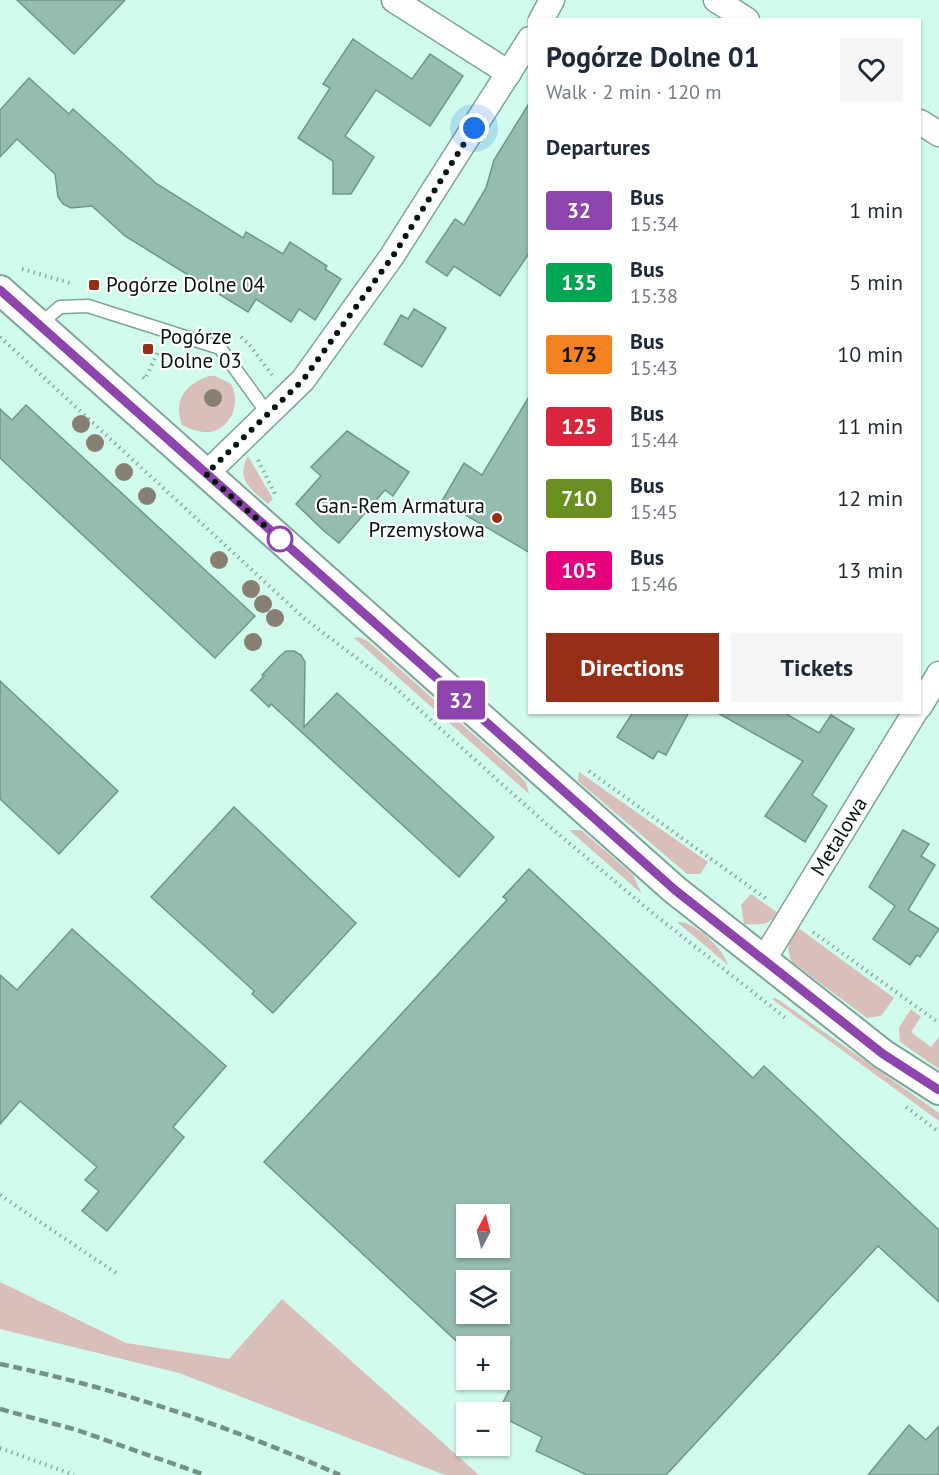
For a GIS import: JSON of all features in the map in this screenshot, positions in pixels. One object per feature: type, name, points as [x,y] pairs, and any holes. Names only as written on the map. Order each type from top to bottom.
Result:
[{"type":"street","points":[[394,0],[509,73]]},
{"type":"street","points":[[542,18],[552,0]]},
{"type":"street","points":[[716,0],[744,18]]},
{"type":"street","points":[[206,474],[303,380],[393,256],[528,42]]},
{"type":"street","points":[[921,123],[939,134]]},
{"type":"street","points":[[0,290],[675,890],[883,1054],[939,1090]]},
{"type":"street","points":[[921,704],[939,674]]},
{"type":"street","name":"Metalowa","points":[[763,961],[914,714]]},
{"type":"lane","points":[[39,325],[60,307],[88,306],[220,348],[268,414]]},
{"type":"path","points":[[0,337],[305,619],[391,684],[544,822],[654,915]]},
{"type":"path","points":[[260,453],[257,458],[277,498]]},
{"type":"path","points":[[581,765],[939,1023]]},
{"type":"path","points":[[0,1195],[119,1275]]},
{"type":"path","points":[[0,1448],[74,1475]]},
{"type":"shaded area","points":[[209,376],[215,376],[231,384],[235,406],[229,420],[218,430],[203,432],[182,425],[179,408],[183,394],[193,384]]},
{"type":"shaded area","points":[[248,456],[273,499],[268,504],[251,489],[244,478],[244,464]]},
{"type":"shaded area","points":[[359,637],[369,642],[517,773],[526,783],[529,794],[354,638]]},
{"type":"shaded area","points":[[579,772],[708,862],[700,874],[687,874],[578,781]]},
{"type":"shaded area","points":[[569,830],[581,830],[633,875],[642,894]]},
{"type":"shaded area","points":[[751,894],[778,913],[775,917],[763,924],[744,924],[741,905]]},
{"type":"shaded area","points":[[677,922],[700,931],[721,951],[728,965]]},
{"type":"shaded area","points":[[797,927],[894,998],[881,1016],[867,1018],[792,962],[789,944]]},
{"type":"shaded area","points":[[776,998],[939,1113],[939,1121],[772,999]]},
{"type":"shaded area","points":[[911,1009],[921,1017],[911,1032],[931,1047],[939,1037],[939,1069],[900,1042],[899,1028]]},
{"type":"shaded area","points":[[0,1282],[126,1343],[229,1359],[282,1299],[479,1475],[445,1475],[179,1373],[0,1329]]},
{"type":"building","points":[[17,0],[125,0],[74,54]]},
{"type":"building","points":[[353,39],[412,79],[430,54],[463,76],[430,126],[376,90],[345,136],[374,157],[351,194],[333,194],[333,161],[298,138],[330,88],[323,84]]},
{"type":"building","points":[[29,78],[69,114],[73,109],[157,184],[243,238],[246,232],[283,254],[290,242],[327,266],[325,269],[341,279],[315,320],[299,309],[291,322],[256,299],[248,312],[125,236],[92,206],[71,208],[63,204],[58,197],[55,174],[17,139],[0,157],[0,110]]},
{"type":"building","points":[[528,105],[528,255],[500,296],[454,266],[447,276],[426,262],[455,219],[464,225],[486,188],[494,160]]},
{"type":"building","points":[[414,309],[446,328],[422,367],[384,344],[401,315],[408,319]]},
{"type":"building","points":[[528,398],[528,552],[442,501],[464,463],[482,475]]},
{"type":"building","points":[[26,405],[255,616],[215,658],[0,458],[0,409],[12,420]]},
{"type":"building","points":[[347,431],[409,472],[393,496],[385,490],[339,543],[296,504],[321,476],[311,467]]},
{"type":"building","points":[[286,651],[294,651],[301,655],[305,662],[304,727],[337,693],[494,837],[459,877],[271,704],[269,707],[251,690],[264,676],[262,675]]},
{"type":"building","points":[[0,681],[118,791],[59,854],[0,799]]},
{"type":"building","points":[[632,714],[688,714],[666,755],[658,751],[653,759],[617,737]]},
{"type":"building","points":[[720,714],[786,714],[819,733],[831,715],[854,729],[812,795],[827,806],[805,842],[765,816],[803,761]]},
{"type":"building","points":[[234,807],[356,923],[273,1013],[252,994],[254,991],[151,897]]},
{"type":"building","points":[[903,830],[929,844],[921,856],[935,865],[908,910],[939,929],[920,957],[917,955],[910,965],[873,939],[895,906],[869,887]]},
{"type":"building","points":[[529,869],[753,1078],[764,1066],[939,1230],[939,1302],[878,1246],[666,1475],[587,1475],[536,1451],[542,1437],[510,1421],[510,1402],[503,1402],[510,1390],[510,1336],[456,1336],[456,1341],[264,1162],[507,900],[503,897]]},
{"type":"building","points":[[72,929],[226,1066],[173,1127],[184,1137],[107,1231],[82,1211],[99,1191],[85,1180],[97,1167],[20,1101],[0,1124],[0,975],[17,990]]},
{"type":"building","points":[[909,1425],[926,1440],[939,1426],[939,1475],[868,1475]]},
{"type":"railway","points":[[0,1364],[87,1385],[173,1410],[299,1457],[340,1475]]},
{"type":"railway","points":[[0,1409],[77,1430],[205,1475]]},
{"type":"bus line","name":"32","points":[[0,290],[675,890],[883,1054],[939,1090]]},
{"type":"place","name":"Pogórze Dolne 04","points":[[94,285]]},
{"type":"place","name":"Pogórze Dolne 03","points":[[148,349]]},
{"type":"place","name":"Gan-Rem Armatura Przemysłowa","points":[[497,518]]},
{"type":"route","points":[[280,539],[206,474],[303,380],[393,256],[474,128]]}]
